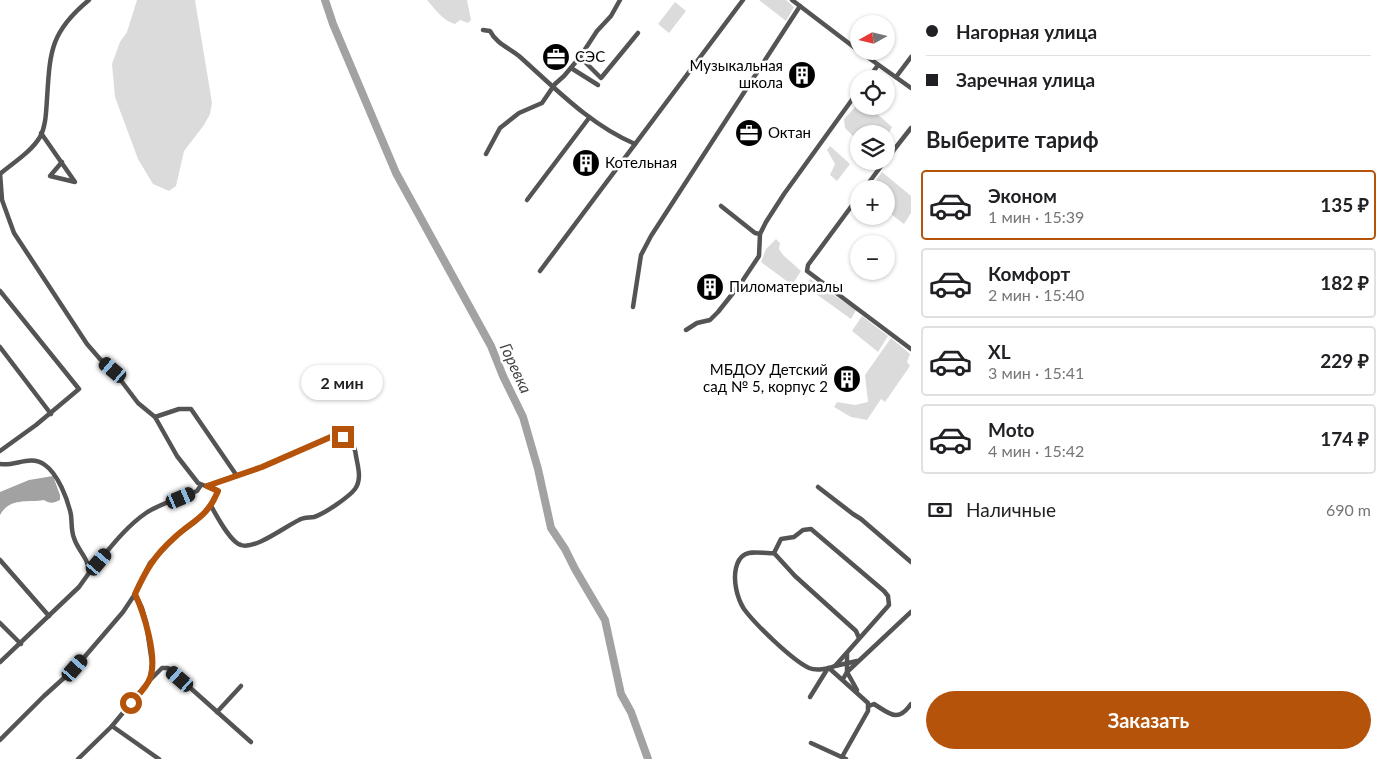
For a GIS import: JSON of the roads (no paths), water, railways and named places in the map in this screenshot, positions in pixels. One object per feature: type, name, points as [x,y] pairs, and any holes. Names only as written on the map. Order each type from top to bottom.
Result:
[{"type":"street","points":[[0,740],[75,668],[123,612],[135,594],[150,563],[176,536],[200,518],[211,506],[218,491],[198,483],[177,456],[155,417],[138,403],[113,370],[87,344],[14,233],[2,200],[0,174],[32,148],[41,133],[46,116],[50,59],[56,36],[87,0]]},
{"type":"street","points":[[486,154],[500,128],[519,113],[542,103],[553,86],[580,57],[597,31],[611,16],[620,0]]},
{"type":"street","points":[[540,271],[743,0]]},
{"type":"street","points":[[792,0],[850,44]]},
{"type":"street","points":[[633,307],[641,255],[651,236],[800,6]]},
{"type":"street","points":[[484,30],[490,32],[493,37],[517,55],[589,118],[620,138],[634,144]]},
{"type":"street","points":[[580,57],[601,78],[638,34]]},
{"type":"street","points":[[896,77],[911,57]]},
{"type":"street","points":[[871,60],[911,88]]},
{"type":"street","points":[[874,70],[878,65]]},
{"type":"street","points":[[571,68],[598,85]]},
{"type":"street","points":[[686,330],[697,323],[710,320],[741,282],[759,256],[760,234],[766,222],[850,102]]},
{"type":"street","points":[[527,200],[589,118]]},
{"type":"street","points":[[895,148],[911,128]]},
{"type":"street","points":[[41,133],[62,162],[75,182],[50,176],[62,162]]},
{"type":"street","points":[[871,180],[878,170]]},
{"type":"street","points":[[721,206],[760,234]]},
{"type":"street","points":[[850,208],[808,265],[807,272],[911,349]]},
{"type":"street","points":[[0,291],[79,389],[51,414],[0,450]]},
{"type":"street","points":[[0,348],[51,414]]},
{"type":"street","points":[[155,417],[179,409],[191,409],[237,476]]},
{"type":"street","points":[[0,662],[79,587],[118,539],[148,511],[197,491],[204,486],[262,467],[333,436],[343,437],[351,442],[356,450],[359,482],[354,491],[315,517],[302,518],[257,543],[249,546],[238,544],[211,506]]},
{"type":"street","points":[[0,464],[9,465],[28,460],[45,465],[56,478],[65,494],[70,513],[72,535],[87,560],[90,573]]},
{"type":"street","points":[[818,487],[861,519],[911,562]]},
{"type":"street","points":[[774,554],[782,539],[794,536],[803,530],[811,529],[888,596],[889,605],[835,666]]},
{"type":"street","points":[[859,638],[856,631],[794,576],[774,554],[749,553],[741,557],[734,575],[738,597],[744,608],[794,659],[814,670],[854,663],[862,658]]},
{"type":"street","points":[[0,560],[49,616]]},
{"type":"street","points":[[135,594],[146,622],[152,663],[150,680]]},
{"type":"street","points":[[842,679],[847,672],[911,612]]},
{"type":"street","points":[[0,623],[21,644]]},
{"type":"street","points":[[847,651],[847,672],[859,694]]},
{"type":"street","points":[[78,759],[112,726],[162,668],[168,668],[251,742]]},
{"type":"street","points":[[811,743],[844,758],[868,711],[868,703],[829,668]]},
{"type":"street","points":[[810,697],[829,668]]},
{"type":"street","points":[[217,712],[241,686]]},
{"type":"street","points":[[869,706],[874,704],[890,714],[899,716],[911,704]]},
{"type":"street","points":[[112,726],[159,759]]},
{"type":"waterway","name":"Горевка","points":[[325,0],[333,24],[396,173],[491,346],[523,417],[538,469],[551,528],[605,620],[621,694],[631,712],[648,759]]},
{"type":"place","name":"СЭС","points":[[556,57]]},
{"type":"place","name":"Музыкальная школа","points":[[802,75]]},
{"type":"place","name":"Октан","points":[[749,133]]},
{"type":"place","name":"Котельная","points":[[586,163]]},
{"type":"place","name":"Пиломатериалы","points":[[710,287]]},
{"type":"place","name":"МБДОУ Детский сад № 5, корпус 2","points":[[847,379]]}]
